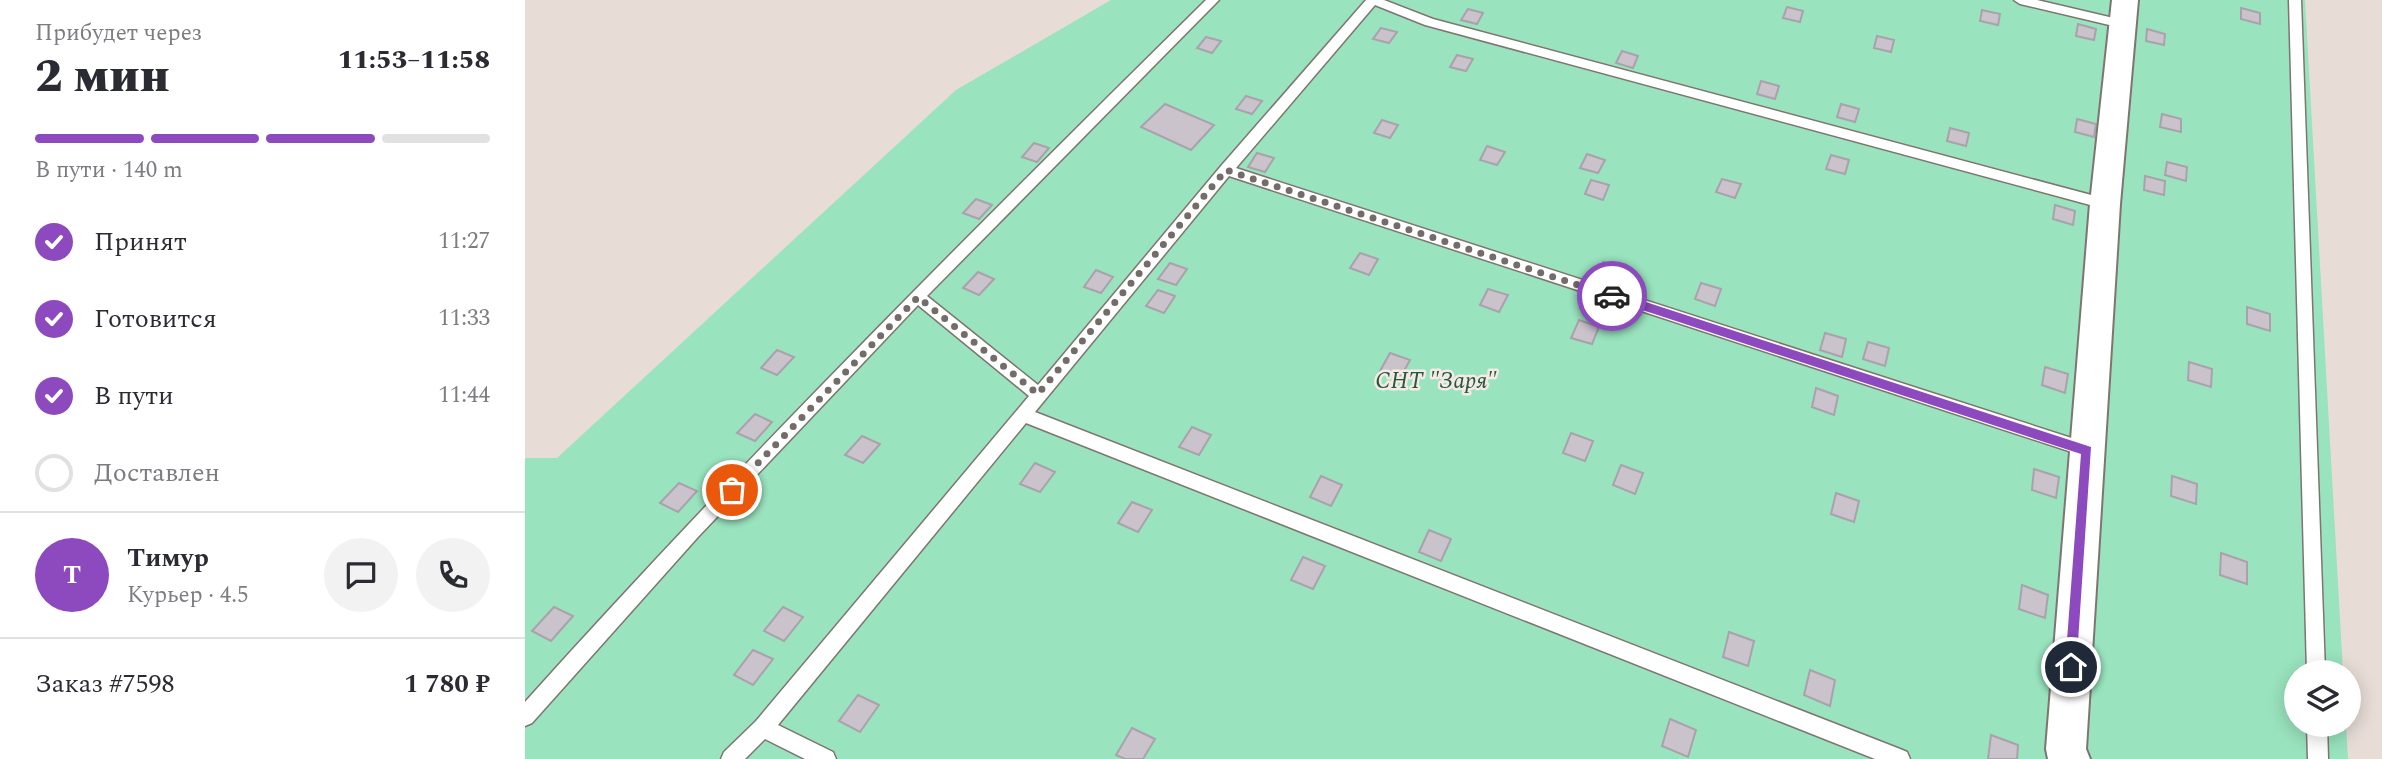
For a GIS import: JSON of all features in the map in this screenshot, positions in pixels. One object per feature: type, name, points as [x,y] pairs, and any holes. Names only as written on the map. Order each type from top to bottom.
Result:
[{"type":"street","points":[[2069,759],[2066,749],[2105,204],[2124,12]]},
{"type":"lane","points":[[525,716],[621,606],[918,297],[1213,0]]},
{"type":"lane","points":[[730,759],[763,728],[1038,394],[1373,0],[1429,22],[2105,204]]},
{"type":"lane","points":[[2020,0],[2124,12]]},
{"type":"lane","points":[[2295,0],[2316,660]]},
{"type":"lane","points":[[1226,170],[2087,450]]},
{"type":"lane","points":[[918,297],[1038,394]]},
{"type":"lane","points":[[1022,414],[1900,759]]},
{"type":"lane","points":[[763,728],[826,759]]},
{"type":"lane","points":[[2317,737],[2318,759]]},
{"type":"green space","name":"СНТ \"Заря\"","points":[[1111,0],[2305,0],[2342,660],[2284,660],[2284,737],[2347,737],[2348,759],[525,759],[525,458],[557,458],[956,90]]},
{"type":"building","points":[[1787,7],[1803,11],[1800,22],[1783,18]]},
{"type":"building","points":[[2241,8],[2260,13],[2260,24],[2241,19]]},
{"type":"building","points":[[1468,9],[1483,13],[1477,24],[1461,20]]},
{"type":"building","points":[[1982,10],[2000,14],[1998,25],[1980,21]]},
{"type":"building","points":[[2078,24],[2096,29],[2094,40],[2076,36]]},
{"type":"building","points":[[1381,28],[1397,32],[1389,43],[1373,39]]},
{"type":"building","points":[[2147,29],[2165,34],[2164,45],[2146,41]]},
{"type":"building","points":[[1877,36],[1894,40],[1891,52],[1874,48]]},
{"type":"building","points":[[1206,37],[1221,41],[1212,53],[1197,48]]},
{"type":"building","points":[[1622,51],[1638,56],[1633,68],[1616,63]]},
{"type":"building","points":[[1457,55],[1473,59],[1466,71],[1450,67]]},
{"type":"building","points":[[1761,81],[1779,86],[1775,99],[1757,94]]},
{"type":"building","points":[[1246,96],[1262,101],[1252,114],[1236,109]]},
{"type":"building","points":[[1165,104],[1214,125],[1191,150],[1141,127]]},
{"type":"building","points":[[1841,104],[1859,109],[1855,122],[1837,117]]},
{"type":"building","points":[[2162,114],[2181,119],[2181,132],[2160,127]]},
{"type":"building","points":[[2077,119],[2096,124],[2094,137],[2075,132]]},
{"type":"building","points":[[1382,120],[1398,125],[1390,138],[1374,133]]},
{"type":"building","points":[[1950,128],[1969,133],[1966,146],[1947,141]]},
{"type":"building","points":[[1034,143],[1049,148],[1037,162],[1022,157]]},
{"type":"building","points":[[1487,146],[1505,152],[1497,165],[1480,160]]},
{"type":"building","points":[[1257,153],[1274,158],[1265,172],[1248,167]]},
{"type":"building","points":[[1587,154],[1605,160],[1598,173],[1580,168]]},
{"type":"building","points":[[1831,155],[1849,160],[1845,174],[1826,169]]},
{"type":"building","points":[[2167,162],[2187,167],[2186,181],[2165,175]]},
{"type":"building","points":[[2145,176],[2165,181],[2164,195],[2144,190]]},
{"type":"building","points":[[1722,179],[1741,184],[1735,198],[1716,192]]},
{"type":"building","points":[[1591,180],[1609,185],[1603,200],[1585,194]]},
{"type":"building","points":[[976,199],[992,205],[979,219],[963,213]]},
{"type":"building","points":[[2055,205],[2075,211],[2073,225],[2053,219]]},
{"type":"building","points":[[1360,253],[1378,259],[1369,275],[1350,268]]},
{"type":"building","points":[[1603,262],[1622,269],[1616,285],[1596,278]]},
{"type":"building","points":[[1170,263],[1187,269],[1176,285],[1158,279]]},
{"type":"building","points":[[1096,270],[1113,277],[1101,293],[1084,287]]},
{"type":"building","points":[[978,272],[994,279],[979,295],[963,288]]},
{"type":"building","points":[[1701,283],[1721,289],[1715,306],[1695,299]]},
{"type":"building","points":[[1488,289],[1508,295],[1499,312],[1480,305]]},
{"type":"building","points":[[1158,290],[1175,296],[1164,313],[1146,306]]},
{"type":"building","points":[[2247,307],[2270,314],[2270,331],[2247,324]]},
{"type":"building","points":[[1579,320],[1599,327],[1592,344],[1571,338]]},
{"type":"building","points":[[1825,333],[1846,339],[1842,357],[1820,350]]},
{"type":"building","points":[[1868,342],[1889,348],[1885,366],[1863,359]]},
{"type":"building","points":[[777,350],[794,357],[777,375],[761,368]]},
{"type":"building","points":[[1390,353],[1410,360],[1400,378],[1380,371]]},
{"type":"building","points":[[2189,362],[2212,369],[2211,387],[2188,380]]},
{"type":"building","points":[[2045,367],[2068,374],[2065,393],[2042,385]]},
{"type":"building","points":[[1816,388],[1838,396],[1834,415],[1812,407]]},
{"type":"building","points":[[755,414],[772,422],[755,441],[737,433]]},
{"type":"building","points":[[1192,427],[1211,435],[1199,455],[1179,447]]},
{"type":"building","points":[[1571,433],[1593,441],[1585,461],[1563,453]]},
{"type":"building","points":[[862,436],[880,444],[863,463],[845,455]]},
{"type":"building","points":[[1035,463],[1055,472],[1040,492],[1020,484]]},
{"type":"building","points":[[1621,465],[1643,473],[1635,494],[1613,485]]},
{"type":"building","points":[[2034,469],[2059,477],[2056,498],[2032,490]]},
{"type":"building","points":[[1321,476],[1342,485],[1331,506],[1310,497]]},
{"type":"building","points":[[2172,476],[2197,484],[2196,504],[2171,496]]},
{"type":"building","points":[[679,483],[697,491],[678,512],[660,503]]},
{"type":"building","points":[[1836,493],[1859,501],[1854,522],[1831,514]]},
{"type":"building","points":[[1132,502],[1152,510],[1138,532],[1118,523]]},
{"type":"building","points":[[1429,530],[1451,539],[1441,561],[1419,552]]},
{"type":"building","points":[[2221,553],[2247,562],[2247,584],[2220,575]]},
{"type":"building","points":[[1303,557],[1325,566],[1313,589],[1291,580]]},
{"type":"building","points":[[2022,585],[2048,595],[2045,618],[2019,609]]},
{"type":"building","points":[[554,607],[573,616],[551,641],[532,631]]},
{"type":"building","points":[[783,607],[803,617],[784,641],[764,631]]},
{"type":"building","points":[[1729,632],[1754,641],[1748,666],[1723,657]]},
{"type":"building","points":[[753,650],[773,659],[753,685],[734,675]]},
{"type":"building","points":[[1810,670],[1835,680],[1830,706],[1804,695]]},
{"type":"building","points":[[858,695],[879,705],[860,732],[839,721]]},
{"type":"building","points":[[1670,719],[1696,730],[1688,757],[1662,746]]},
{"type":"building","points":[[1132,728],[1155,739],[1143,759],[1125,759],[1116,755]]},
{"type":"building","points":[[1991,735],[2018,745],[2017,759],[1988,759]]},
{"type":"way so far","points":[[732,490],[918,297],[1038,394],[1226,170],[1612,296]]},
{"type":"route","points":[[1612,296],[2087,450],[2071,667]]}]
